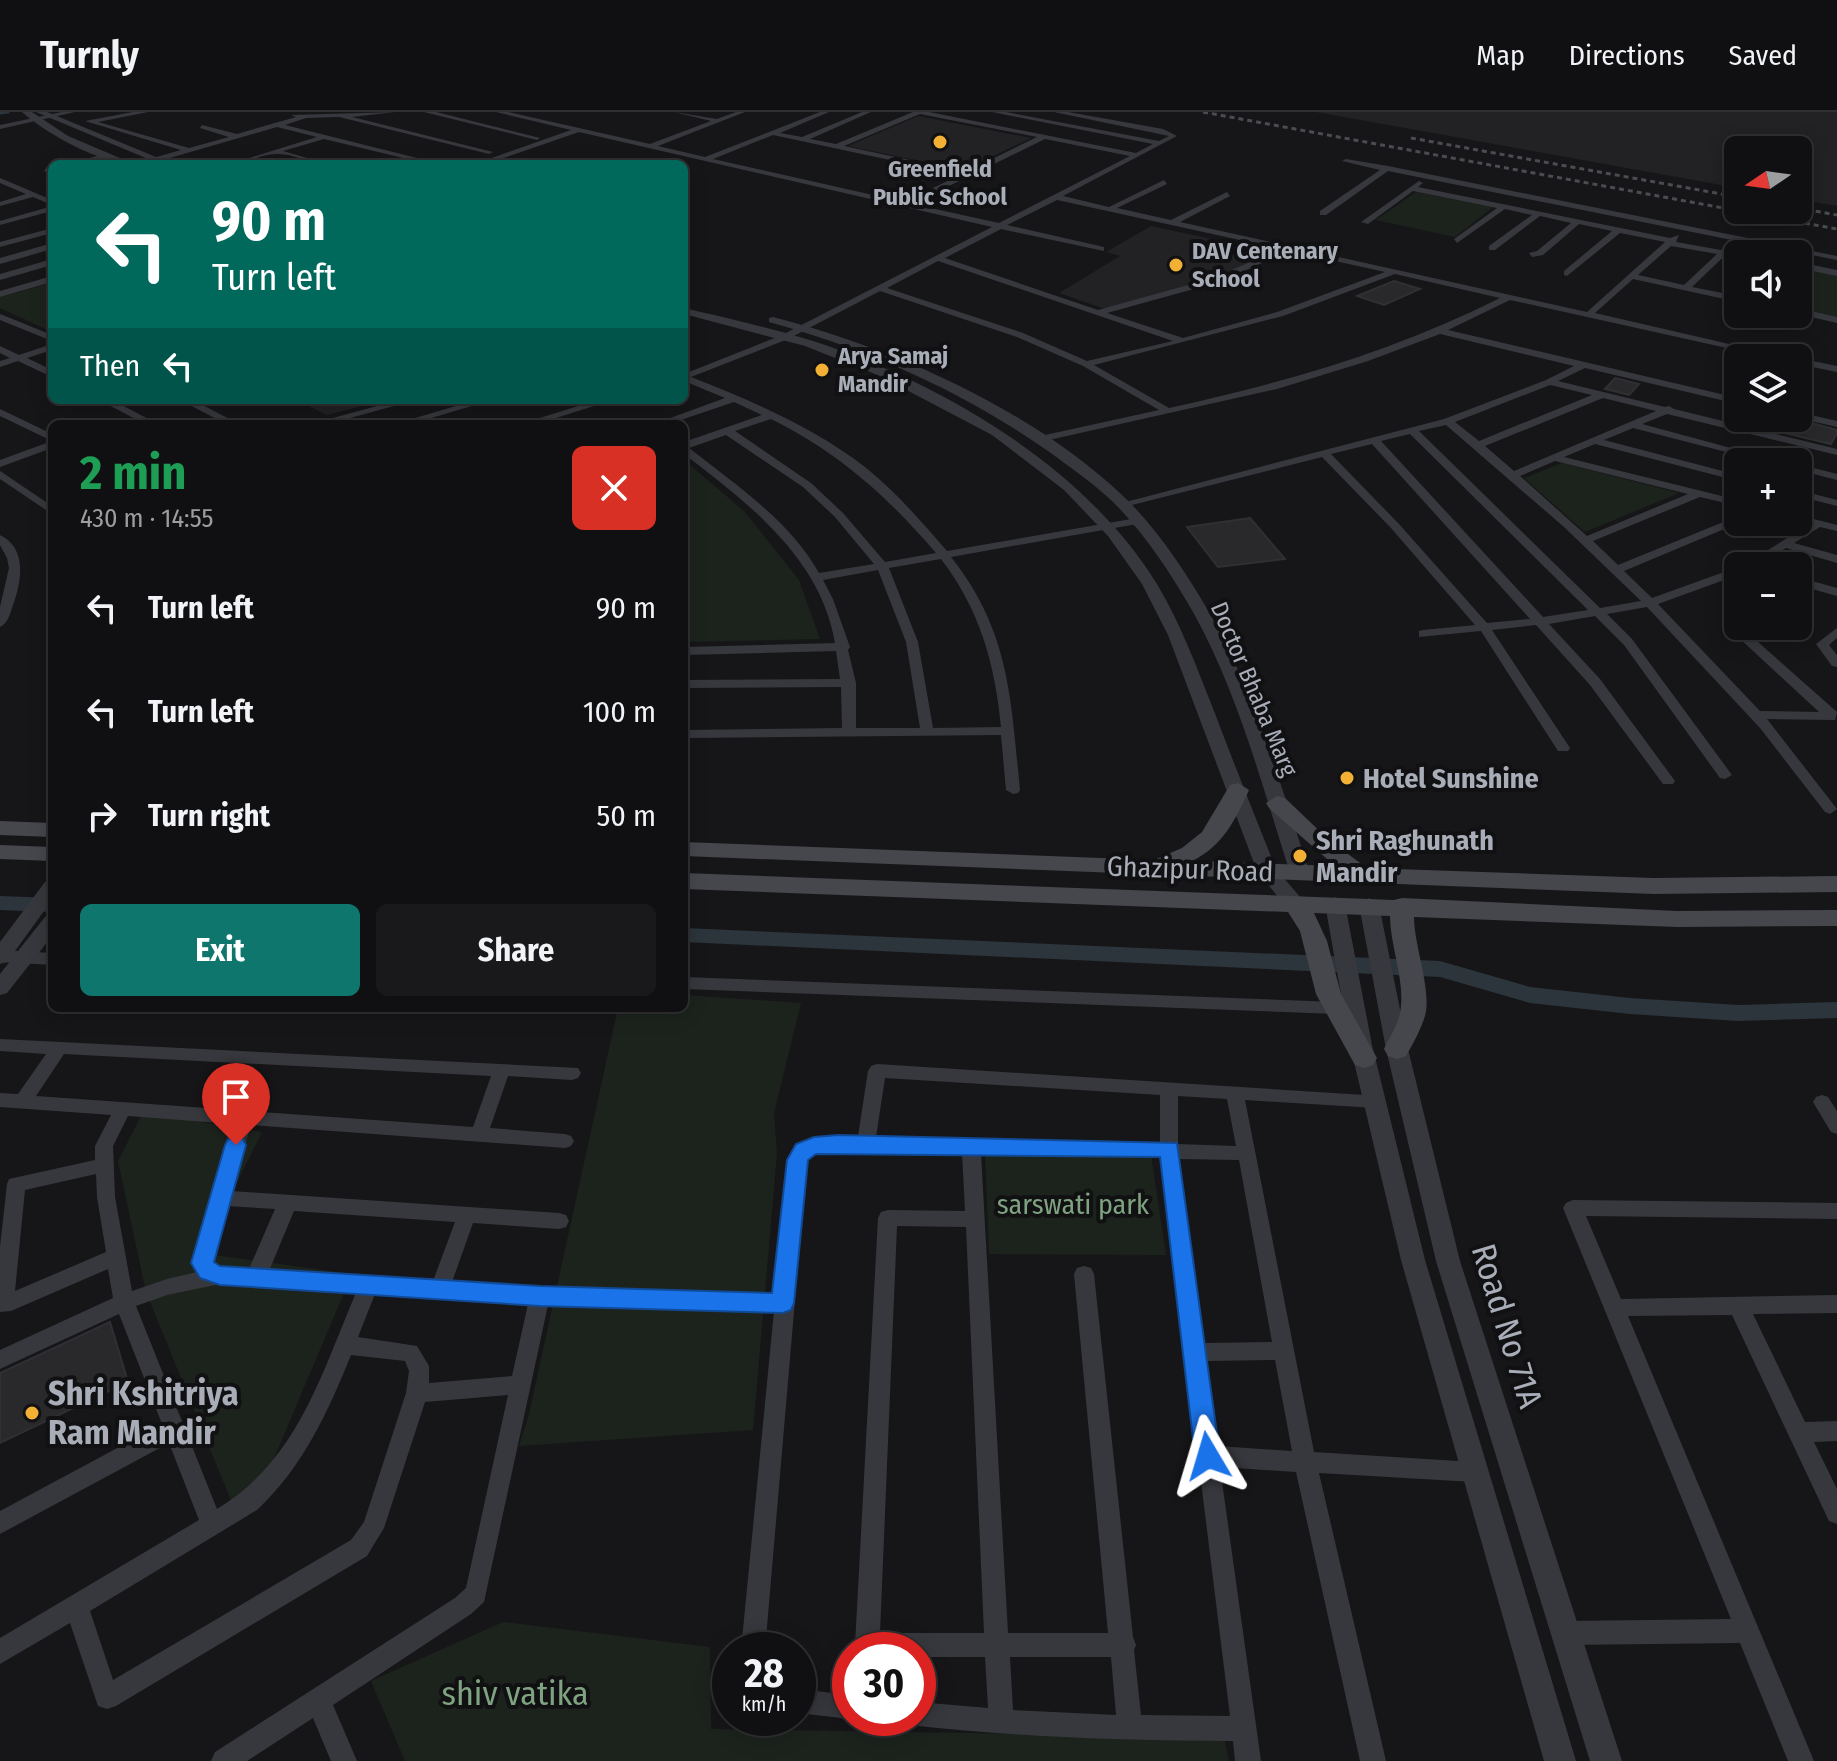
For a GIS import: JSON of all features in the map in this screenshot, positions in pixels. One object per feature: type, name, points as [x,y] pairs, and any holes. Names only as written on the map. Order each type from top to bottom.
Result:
[{"type":"main road","points":[[1153,867],[1183,858],[1209,842],[1227,816],[1238,790]]},
{"type":"main road","points":[[1274,796],[1321,845],[1360,874]]},
{"type":"main road","points":[[0,828],[48,830]]},
{"type":"main road","name":"Ghazipur Road","points":[[688,849],[1654,886],[1837,884]]},
{"type":"main road","points":[[0,852],[48,854]]},
{"type":"main road","points":[[1397,1049],[1413,1014],[1412,988],[1402,939],[1415,876]]},
{"type":"main road","name":"Ghazipur Road","points":[[688,881],[1677,919],[1837,918]]},
{"type":"main road","points":[[1294,903],[1306,916],[1338,994]]},
{"type":"street","points":[[26,112],[117,160]]},
{"type":"street","points":[[0,127],[38,116],[51,117],[72,112]]},
{"type":"street","points":[[67,124],[145,112]]},
{"type":"street","points":[[283,112],[304,117],[392,112]]},
{"type":"street","points":[[427,112],[537,138]]},
{"type":"street","points":[[499,112],[535,116],[577,130],[1101,249]]},
{"type":"street","points":[[677,112],[718,121]]},
{"type":"street","points":[[650,147],[742,112]]},
{"type":"street","points":[[706,159],[826,112]]},
{"type":"street","points":[[802,140],[868,112]]},
{"type":"street","points":[[836,147],[919,112],[1137,155]]},
{"type":"street","points":[[995,112],[1160,143]]},
{"type":"street","points":[[688,376],[785,337],[1174,136],[1163,131],[1057,112]]},
{"type":"street","points":[[341,116],[489,152]]},
{"type":"street","points":[[51,117],[156,160],[304,117]]},
{"type":"street","points":[[88,121],[190,150]]},
{"type":"street","points":[[277,125],[420,160]]},
{"type":"street","points":[[202,127],[236,137]]},
{"type":"street","points":[[491,160],[577,130]]},
{"type":"street","points":[[772,133],[967,174]]},
{"type":"street","points":[[248,160],[323,137]]},
{"type":"street","points":[[905,204],[1043,137]]},
{"type":"street","points":[[275,152],[308,160]]},
{"type":"street","points":[[88,160],[105,156]]},
{"type":"street","points":[[1346,161],[1746,240]]},
{"type":"street","points":[[1323,213],[1388,168]]},
{"type":"street","points":[[1365,222],[1427,177]]},
{"type":"street","points":[[0,180],[48,204]]},
{"type":"street","points":[[1110,209],[1164,182]]},
{"type":"street","points":[[1448,196],[1464,184]]},
{"type":"street","points":[[0,191],[15,187]]},
{"type":"street","points":[[1411,188],[1723,253]]},
{"type":"street","points":[[1172,223],[1227,194]]},
{"type":"street","points":[[0,204],[33,195]]},
{"type":"street","points":[[1055,197],[1724,345]]},
{"type":"street","points":[[0,223],[48,207]]},
{"type":"street","points":[[1457,241],[1503,207]]},
{"type":"street","points":[[1492,248],[1538,214]]},
{"type":"street","points":[[1629,232],[1639,218]]},
{"type":"street","points":[[1532,255],[1540,253],[1577,222]]},
{"type":"street","points":[[1588,315],[1686,228]]},
{"type":"street","points":[[1567,273],[1618,230]]},
{"type":"street","points":[[0,245],[48,232]]},
{"type":"street","points":[[1686,288],[1739,238]]},
{"type":"street","points":[[0,261],[48,247]]},
{"type":"street","points":[[1099,312],[1216,280],[1289,249]]},
{"type":"street","points":[[1812,255],[1837,258]]},
{"type":"street","points":[[937,258],[1184,342]]},
{"type":"street","points":[[0,277],[48,263]]},
{"type":"street","points":[[1812,268],[1837,273]]},
{"type":"street","points":[[1086,364],[1184,342],[1303,309],[1393,272]]},
{"type":"street","points":[[1634,277],[1724,296]]},
{"type":"street","points":[[0,294],[48,280]]},
{"type":"street","points":[[879,288],[993,324],[1086,364],[1167,411]]},
{"type":"street","points":[[1040,439],[1294,381],[1355,363],[1439,331],[1509,297]]},
{"type":"street","name":"Doctor Bhaba Marg","points":[[688,299],[803,327],[890,358],[953,387],[1040,439],[1124,504],[1183,582],[1214,640],[1300,873]]},
{"type":"street","name":"Doctor Bhaba Marg","points":[[688,314],[785,337],[884,373],[997,432],[1059,479],[1107,527],[1149,584],[1176,635],[1209,728],[1238,790],[1267,871]]},
{"type":"street","points":[[1812,314],[1837,320]]},
{"type":"street","points":[[0,317],[48,336]]},
{"type":"street","points":[[1439,331],[1724,398]]},
{"type":"street","points":[[0,364],[48,348]]},
{"type":"street","points":[[0,349],[48,372]]},
{"type":"street","points":[[1124,504],[1448,421],[1549,382],[1585,364]]},
{"type":"street","points":[[1812,364],[1837,369]]},
{"type":"street","points":[[688,380],[771,415],[861,469],[887,492],[945,555],[982,614],[992,638],[1000,669],[1013,790]]},
{"type":"street","points":[[1549,382],[1837,452]]},
{"type":"street","points":[[1478,445],[1603,395]]},
{"type":"street","points":[[671,420],[735,398]]},
{"type":"street","points":[[112,404],[145,420]]},
{"type":"street","points":[[193,404],[226,420]]},
{"type":"street","points":[[332,420],[395,404]]},
{"type":"street","points":[[414,420],[472,404]]},
{"type":"street","points":[[540,420],[594,404]]},
{"type":"street","points":[[1513,475],[1669,409]]},
{"type":"street","points":[[0,412],[48,439]]},
{"type":"street","points":[[688,446],[771,415]]},
{"type":"street","points":[[1812,418],[1837,424]]},
{"type":"street","points":[[1448,421],[1513,475],[1651,603],[1757,715],[1830,809]]},
{"type":"street","points":[[1633,425],[1724,448]]},
{"type":"street","points":[[727,431],[807,485],[839,515],[882,566],[912,642],[927,731]]},
{"type":"street","points":[[1413,431],[1645,662],[1725,775]]},
{"type":"street","points":[[1374,440],[1595,682],[1668,781]]},
{"type":"street","points":[[1596,441],[1724,474]]},
{"type":"street","points":[[0,464],[48,443]]},
{"type":"street","points":[[688,450],[754,502],[818,577],[844,647],[849,683],[849,731]]},
{"type":"street","points":[[1323,452],[1395,526],[1484,627],[1563,748]]},
{"type":"street","points":[[1555,458],[1724,500]]},
{"type":"street","points":[[1812,471],[1837,477]]},
{"type":"street","points":[[0,474],[48,508]]},
{"type":"street","points":[[1584,541],[1697,494]]},
{"type":"street","points":[[1812,497],[1837,503]]},
{"type":"street","points":[[818,577],[1137,521]]},
{"type":"street","points":[[1812,521],[1837,528]]},
{"type":"street","points":[[1774,552],[1819,523]]},
{"type":"street","points":[[1616,570],[1724,525]]},
{"type":"street","points":[[0,538],[15,562],[17,578],[0,623]]},
{"type":"street","points":[[1787,545],[1837,559]]},
{"type":"street","points":[[1423,634],[1542,621],[1651,603],[1724,576]]},
{"type":"street","points":[[1812,585],[1837,592]]},
{"type":"street","points":[[1812,588],[1816,586]]},
{"type":"street","points":[[1837,632],[1822,644],[1837,663]]},
{"type":"street","points":[[1749,640],[1834,716]]},
{"type":"street","points":[[688,651],[844,647]]},
{"type":"street","points":[[688,684],[849,683]]},
{"type":"street","points":[[1757,715],[1834,716]]},
{"type":"street","points":[[688,734],[1007,731]]},
{"type":"street","points":[[1238,790],[1274,796]]},
{"type":"street","points":[[1267,871],[1294,903]]},
{"type":"street","points":[[0,957],[48,892]]},
{"type":"street","points":[[1335,904],[1342,936],[1338,994],[1364,1058],[1413,1260],[1560,1761]]},
{"type":"street","name":"Road No 71A","points":[[1369,905],[1397,1049],[1448,1261],[1606,1761]]},
{"type":"street","points":[[0,988],[48,927]]},
{"type":"street","points":[[0,957],[48,959]]},
{"type":"street","points":[[688,983],[1338,994]]},
{"type":"street","points":[[0,1045],[572,1073]]},
{"type":"street","points":[[22,1102],[59,1048]]},
{"type":"street","points":[[479,1135],[502,1069]]},
{"type":"street","points":[[866,1144],[877,1071],[1375,1101]]},
{"type":"street","points":[[1169,1088],[1169,1149],[1248,1761]]},
{"type":"street","points":[[1235,1092],[1305,1461],[1373,1761]]},
{"type":"street","points":[[0,1100],[565,1141]]},
{"type":"street","points":[[1822,1102],[1837,1127]]},
{"type":"street","points":[[122,1110],[104,1146],[115,1257],[124,1302],[212,1524]]},
{"type":"street","points":[[220,1276],[208,1272],[202,1263],[244,1118]]},
{"type":"street","points":[[755,1632],[783,1303],[798,1160],[803,1150],[814,1146],[866,1144],[1246,1153]]},
{"type":"street","points":[[971,1146],[1001,1723]]},
{"type":"street","points":[[105,1165],[16,1184],[4,1305],[115,1257]]},
{"type":"street","points":[[219,1198],[559,1221]]},
{"type":"street","points":[[256,1277],[288,1202]]},
{"type":"street","points":[[1801,1761],[1573,1208],[1837,1211]]},
{"type":"street","points":[[440,1288],[467,1214]]},
{"type":"street","points":[[975,1219],[888,1218],[867,1645],[1124,1645]]},
{"type":"street","points":[[1084,1274],[1124,1645],[1130,1729]]},
{"type":"street","points":[[0,1360],[124,1302],[167,1287],[220,1276],[540,1296],[783,1303]]},
{"type":"street","points":[[0,1652],[249,1502],[274,1482],[306,1429],[370,1283]]},
{"type":"street","points":[[224,1761],[463,1606],[476,1594],[540,1296]]},
{"type":"street","points":[[1614,1308],[1837,1304]]},
{"type":"street","points":[[1739,1307],[1837,1513]]},
{"type":"street","points":[[76,1606],[107,1697],[347,1558],[368,1539],[417,1393],[421,1372],[418,1359],[410,1352],[343,1345]]},
{"type":"street","points":[[1194,1352],[1284,1351]]},
{"type":"street","points":[[417,1393],[521,1385]]},
{"type":"street","points":[[0,1523],[175,1428]]},
{"type":"street","points":[[1798,1432],[1837,1431]]},
{"type":"street","points":[[1208,1456],[1474,1472]]},
{"type":"street","points":[[1565,1633],[1747,1631]]},
{"type":"street","points":[[318,1700],[344,1761]]},
{"type":"street","points":[[936,1716],[1001,1723],[1130,1729],[1243,1729]]},
{"type":"shaded area","points":[[1316,112],[1837,112],[1837,206],[1812,202],[1812,136],[1724,136],[1724,185]]},
{"type":"shaded area","name":"Greenfield Public School","points":[[918,116],[1031,138],[964,170],[848,146]]},
{"type":"shaded area","name":"DAV Centenary School","points":[[1151,226],[1278,253],[1223,275],[1105,309],[1059,293],[1120,256],[1106,252]]},
{"type":"shaded area","points":[[304,404],[370,404],[327,415]]},
{"type":"green space","points":[[1416,192],[1493,207],[1455,237],[1376,220]]},
{"type":"green space","points":[[1812,270],[1837,275],[1837,317],[1812,312]]},
{"type":"green space","points":[[48,284],[48,330],[0,308],[0,297]]},
{"type":"green space","points":[[688,463],[744,511],[799,580],[820,639],[688,642]]},
{"type":"green space","points":[[1562,463],[1679,493],[1585,532],[1524,478]]},
{"type":"green space","points":[[688,995],[801,1003],[774,1113],[777,1154],[753,1430],[519,1446],[529,1414],[617,1012],[688,1012]]},
{"type":"green space","points":[[143,1112],[262,1132],[206,1245],[206,1254],[352,1274],[264,1482],[232,1503],[146,1292],[118,1161]]},
{"type":"green space","name":"sarswati park","points":[[985,1154],[1151,1155],[1166,1255],[989,1254]]},
{"type":"green space","name":"shiv vatika","points":[[503,1622],[710,1647],[712,1736],[816,1736],[816,1731],[832,1731],[832,1736],[936,1736],[936,1733],[1224,1737],[1229,1761],[405,1761],[371,1681]]},
{"type":"building","points":[[1394,281],[1420,289],[1384,305],[1357,296]]},
{"type":"building","points":[[1615,378],[1639,384],[1629,395],[1605,389]]},
{"type":"building","points":[[1812,423],[1837,430],[1831,444],[1781,432],[1812,432]]},
{"type":"building","points":[[1250,518],[1285,559],[1218,567],[1187,527]]},
{"type":"building","name":"Shri Kshitriya Ram Mandir","points":[[110,1322],[128,1382],[0,1443],[0,1373]]},
{"type":"waterway","points":[[0,113],[8,112]]},
{"type":"waterway","points":[[0,903],[48,905]]},
{"type":"waterway","points":[[688,935],[1440,969],[1530,995],[1630,1006],[1738,1013],[1837,1010]]},
{"type":"railway","points":[[1203,112],[1837,229]]},
{"type":"railway","points":[[1411,138],[1724,194]]},
{"type":"railway","points":[[1812,211],[1837,215]]},
{"type":"place","name":"Greenfield Public School","points":[[940,142]]},
{"type":"place","name":"DAV Centenary School","points":[[1176,265]]},
{"type":"place","name":"Arya Samaj Mandir","points":[[822,370]]},
{"type":"place","name":"Hotel Sunshine","points":[[1347,778]]},
{"type":"place","name":"Shri Raghunath Mandir","points":[[1300,856]]},
{"type":"place","name":"Shri Kshitriya Ram Mandir","points":[[32,1413]]},
{"type":"route","points":[[236,1145],[202,1263],[208,1272],[220,1276],[540,1296],[783,1303],[798,1160],[803,1150],[838,1143],[1169,1149],[1208,1456]]}]
